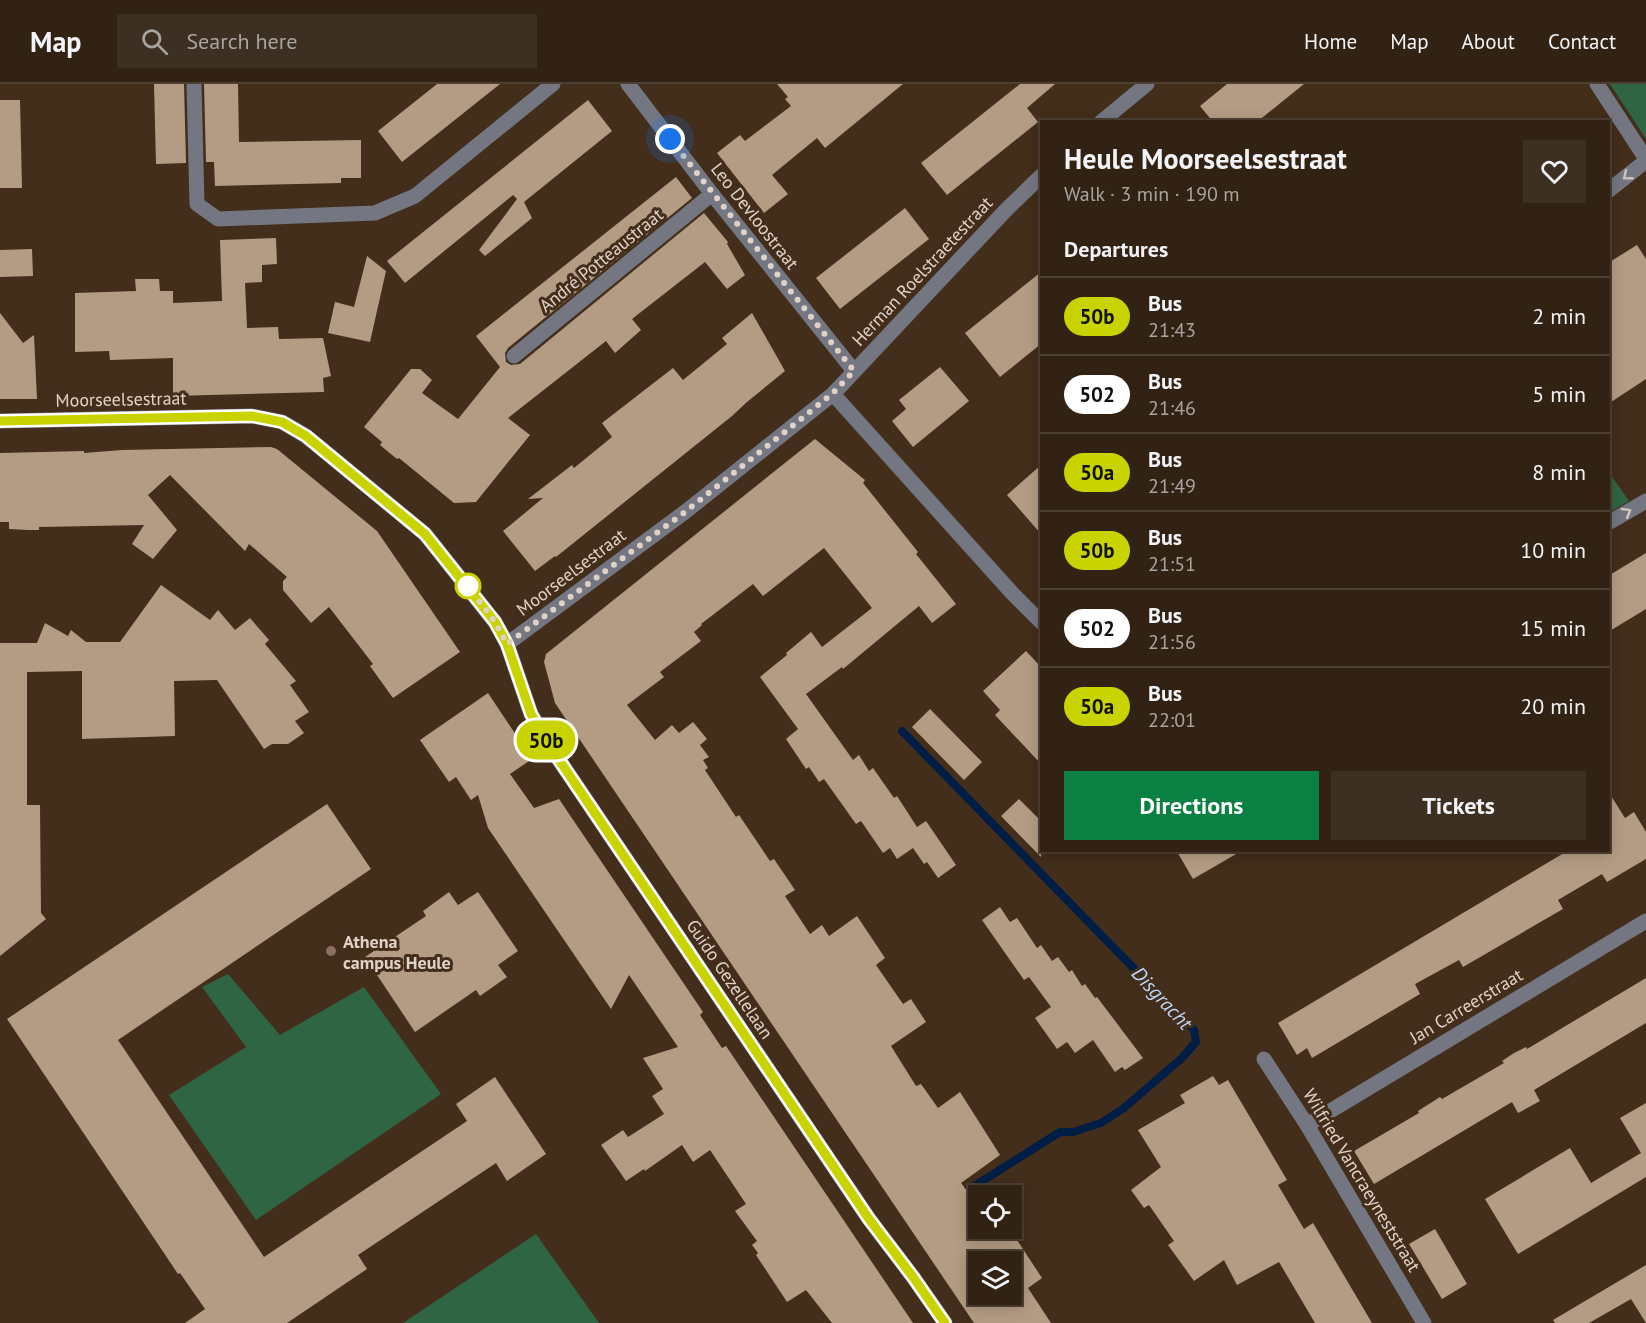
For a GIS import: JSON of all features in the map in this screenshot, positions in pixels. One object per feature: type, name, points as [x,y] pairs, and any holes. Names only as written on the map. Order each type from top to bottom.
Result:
[{"type":"street","points":[[194,84],[197,204],[218,219],[375,213],[415,196],[553,84]]},
{"type":"street","name":"Leo Devloostraat","points":[[628,84],[712,194],[854,371]]},
{"type":"street","points":[[1103,120],[1147,84]]},
{"type":"street","points":[[1597,84],[1646,160],[1610,189]]},
{"type":"street","name":"Herman Roelstraetestraat","points":[[832,394],[1040,177]]},
{"type":"street","name":"André Potteaustraat","points":[[514,356],[712,194]]},
{"type":"street","points":[[832,394],[1040,621]]},
{"type":"street","name":"Moorseelsestraat","points":[[0,421],[252,416],[282,422],[306,436],[425,534],[495,622],[507,644],[685,512],[832,394]]},
{"type":"street","points":[[1610,522],[1646,501]]},
{"type":"street","name":"Guido Gezellelaan","points":[[507,644],[531,714],[551,748],[869,1219],[945,1323]]},
{"type":"street","name":"Jan Carreerstraat","points":[[1307,1125],[1646,921]]},
{"type":"street","name":"Wilfried Vancraeyneststraat","points":[[1264,1059],[1307,1125],[1424,1323]]},
{"type":"green space","points":[[1610,84],[1646,84],[1646,139]]},
{"type":"green space","points":[[1610,474],[1629,501],[1610,512]]},
{"type":"green space","points":[[228,974],[280,1035],[364,987],[441,1094],[256,1220],[169,1095],[246,1047],[202,987]]},
{"type":"green space","points":[[536,1234],[599,1323],[403,1323],[521,1244]]},
{"type":"building","points":[[154,84],[184,84],[186,163],[156,164]]},
{"type":"building","points":[[204,84],[238,84],[239,142],[361,140],[361,178],[341,178],[341,183],[215,186],[214,162],[206,162]]},
{"type":"building","points":[[437,84],[500,84],[402,162],[378,131]]},
{"type":"building","points":[[777,84],[903,84],[825,148],[817,138],[772,175],[788,194],[764,213],[717,153],[740,135],[745,141],[791,106],[785,99],[788,97]]},
{"type":"building","points":[[1020,84],[1055,84],[1027,108],[1038,122],[947,195],[921,163]]},
{"type":"building","points":[[1227,84],[1304,84],[1259,120],[1211,120],[1200,106]]},
{"type":"building","points":[[0,100],[20,100],[22,188],[0,188]]},
{"type":"building","points":[[588,100],[612,131],[524,202],[532,218],[485,256],[479,250],[517,199],[513,195],[405,283],[387,261]]},
{"type":"building","points":[[676,177],[692,198],[508,348],[505,353],[506,362],[511,365],[520,364],[704,213],[728,242],[727,244],[745,275],[727,289],[705,262],[632,319],[641,330],[615,353],[606,341],[508,418],[530,435],[476,502],[454,503],[380,445],[382,442],[364,427],[411,369],[420,369],[432,380],[422,393],[458,419],[500,367],[476,336]]},
{"type":"building","points":[[905,208],[929,239],[840,309],[816,278]]},
{"type":"building","points":[[276,238],[277,264],[262,265],[262,282],[245,283],[247,328],[278,327],[279,339],[323,338],[331,376],[323,378],[324,392],[173,396],[173,358],[110,360],[109,351],[75,352],[75,293],[136,291],[135,279],[159,279],[160,291],[173,291],[173,303],[222,301],[220,240]]},
{"type":"building","points":[[1637,245],[1646,259],[1646,379],[1610,403],[1610,262]]},
{"type":"building","points":[[32,249],[33,276],[0,277],[0,250]]},
{"type":"building","points":[[367,256],[386,271],[370,342],[328,333],[335,302],[354,307]]},
{"type":"building","points":[[1040,273],[1040,345],[1000,377],[965,333]]},
{"type":"building","points":[[0,313],[23,343],[34,335],[37,399],[0,399]]},
{"type":"building","points":[[752,313],[785,371],[556,557],[535,571],[503,531],[543,498],[528,499],[572,465],[574,468],[612,437],[602,423],[673,368],[683,380],[727,344],[722,338]]},
{"type":"building","points":[[940,367],[969,401],[913,447],[892,421],[906,409],[899,400]]},
{"type":"building","points":[[815,439],[865,480],[863,483],[956,604],[932,623],[919,606],[843,669],[842,667],[806,694],[853,760],[859,755],[869,771],[873,768],[894,798],[897,796],[917,827],[926,821],[956,865],[938,878],[913,848],[897,859],[890,848],[883,853],[861,821],[856,824],[824,779],[819,782],[809,767],[806,769],[786,739],[798,729],[760,677],[811,632],[822,647],[872,608],[824,548],[763,596],[753,584],[701,624],[694,632],[701,641],[660,672],[664,677],[627,705],[655,740],[672,725],[679,733],[693,722],[707,739],[700,745],[709,757],[703,760],[708,768],[705,770],[736,817],[739,815],[770,861],[774,859],[795,890],[785,896],[810,934],[822,925],[829,936],[857,916],[885,958],[876,965],[903,1004],[911,999],[926,1022],[891,1046],[916,1086],[921,1084],[938,1108],[960,1092],[1000,1155],[961,1183],[968,1192],[968,1239],[1016,1239],[1042,1278],[1028,1288],[1051,1323],[974,1323],[555,703],[544,662],[546,654]]},
{"type":"building","points":[[271,447],[277,449],[377,531],[460,652],[393,698],[370,666],[373,664],[329,607],[311,623],[283,590],[283,581],[287,577],[249,544],[245,551],[170,475],[148,495],[177,530],[153,559],[132,544],[144,525],[39,527],[39,530],[28,530],[9,529],[9,522],[0,522],[0,453],[84,451],[84,453]]},
{"type":"building","points":[[1040,466],[1040,533],[1007,495]]},
{"type":"building","points":[[1646,553],[1646,609],[1610,631],[1610,575]]},
{"type":"building","points":[[161,585],[210,620],[218,610],[235,630],[250,618],[269,640],[265,644],[296,681],[290,685],[309,712],[295,721],[304,733],[288,744],[272,744],[264,749],[217,680],[174,681],[175,736],[82,739],[82,671],[27,672],[27,805],[40,805],[41,913],[46,919],[0,956],[0,643],[37,643],[45,623],[68,636],[71,630],[86,642],[120,642]]},
{"type":"building","points":[[1026,651],[1040,666],[1040,763],[995,715],[1000,710],[983,691]]},
{"type":"building","points":[[488,693],[532,759],[510,774],[534,808],[559,799],[703,1012],[700,1015],[722,1048],[726,1046],[913,1323],[832,1323],[806,1290],[787,1302],[756,1255],[758,1253],[752,1245],[757,1241],[735,1211],[746,1204],[710,1150],[693,1162],[682,1145],[645,1171],[644,1169],[626,1181],[601,1145],[623,1130],[628,1137],[664,1114],[652,1096],[663,1089],[643,1058],[678,1047],[629,975],[611,1009],[488,828],[478,795],[471,800],[456,777],[449,782],[420,740]]},
{"type":"building","points":[[930,709],[982,762],[964,780],[912,727]]},
{"type":"building","points":[[1610,794],[1625,818],[1634,812],[1646,832],[1646,859],[1607,882],[1602,874],[1558,900],[1563,909],[1463,967],[1459,960],[1415,984],[1420,994],[1312,1058],[1307,1048],[1297,1055],[1278,1023],[1566,852],[1610,852]]},
{"type":"building","points":[[1019,799],[1040,820],[1041,857],[1001,816]]},
{"type":"building","points":[[327,804],[371,869],[118,1040],[264,1257],[467,1121],[456,1104],[495,1077],[546,1154],[507,1181],[496,1163],[358,1255],[367,1269],[287,1323],[185,1323],[205,1309],[180,1273],[178,1274],[7,1019]]},
{"type":"building","points":[[1177,852],[1240,852],[1193,879]]},
{"type":"building","points":[[449,892],[458,905],[478,892],[518,951],[498,965],[507,977],[480,996],[476,990],[415,1032],[365,957],[426,916],[423,911]]},
{"type":"building","points":[[1000,907],[1010,922],[1017,918],[1037,948],[1041,945],[1052,961],[1058,957],[1069,972],[1072,970],[1082,986],[1085,984],[1095,998],[1097,997],[1143,1058],[1125,1070],[1122,1067],[1115,1072],[1093,1040],[1075,1053],[1067,1042],[1057,1049],[1035,1018],[1051,1007],[1029,977],[1024,980],[982,920]]},
{"type":"building","points":[[1646,978],[1646,1023],[1534,1090],[1540,1101],[1518,1113],[1512,1102],[1374,1184],[1354,1151],[1419,1113],[1418,1111],[1440,1097],[1442,1099],[1504,1063],[1502,1061],[1514,1053],[1526,1047],[1527,1049]]},
{"type":"building","points":[[1213,1076],[1219,1085],[1228,1080],[1287,1180],[1278,1185],[1304,1229],[1313,1223],[1372,1323],[1315,1323],[1279,1262],[1237,1285],[1224,1260],[1194,1281],[1168,1245],[1174,1241],[1149,1205],[1144,1208],[1131,1190],[1161,1167],[1138,1130],[1185,1103],[1180,1095]]},
{"type":"building","points":[[1646,1103],[1646,1177],[1518,1254],[1485,1199],[1570,1148],[1591,1183],[1641,1153],[1620,1118]]},
{"type":"building","points":[[1435,1229],[1467,1284],[1442,1299],[1409,1244]]},
{"type":"building","points":[[1646,1265],[1646,1323],[1631,1299],[1589,1323],[1555,1323],[1553,1320]]},
{"type":"waterway","name":"Disgracht","points":[[902,731],[1194,1030],[1196,1042],[1182,1058],[1124,1108],[1101,1123],[1073,1132],[1060,1132],[960,1195]]},
{"type":"bus line","name":"50b","points":[[0,421],[252,416],[282,422],[306,436],[425,534],[495,622],[507,644],[531,714],[551,748],[869,1219],[945,1323]]},
{"type":"place","name":"Athena campus Heule","points":[[331,951]]},
{"type":"route","points":[[468,586],[464,581],[495,622],[507,644],[685,512],[832,394],[854,371],[670,139]]}]
